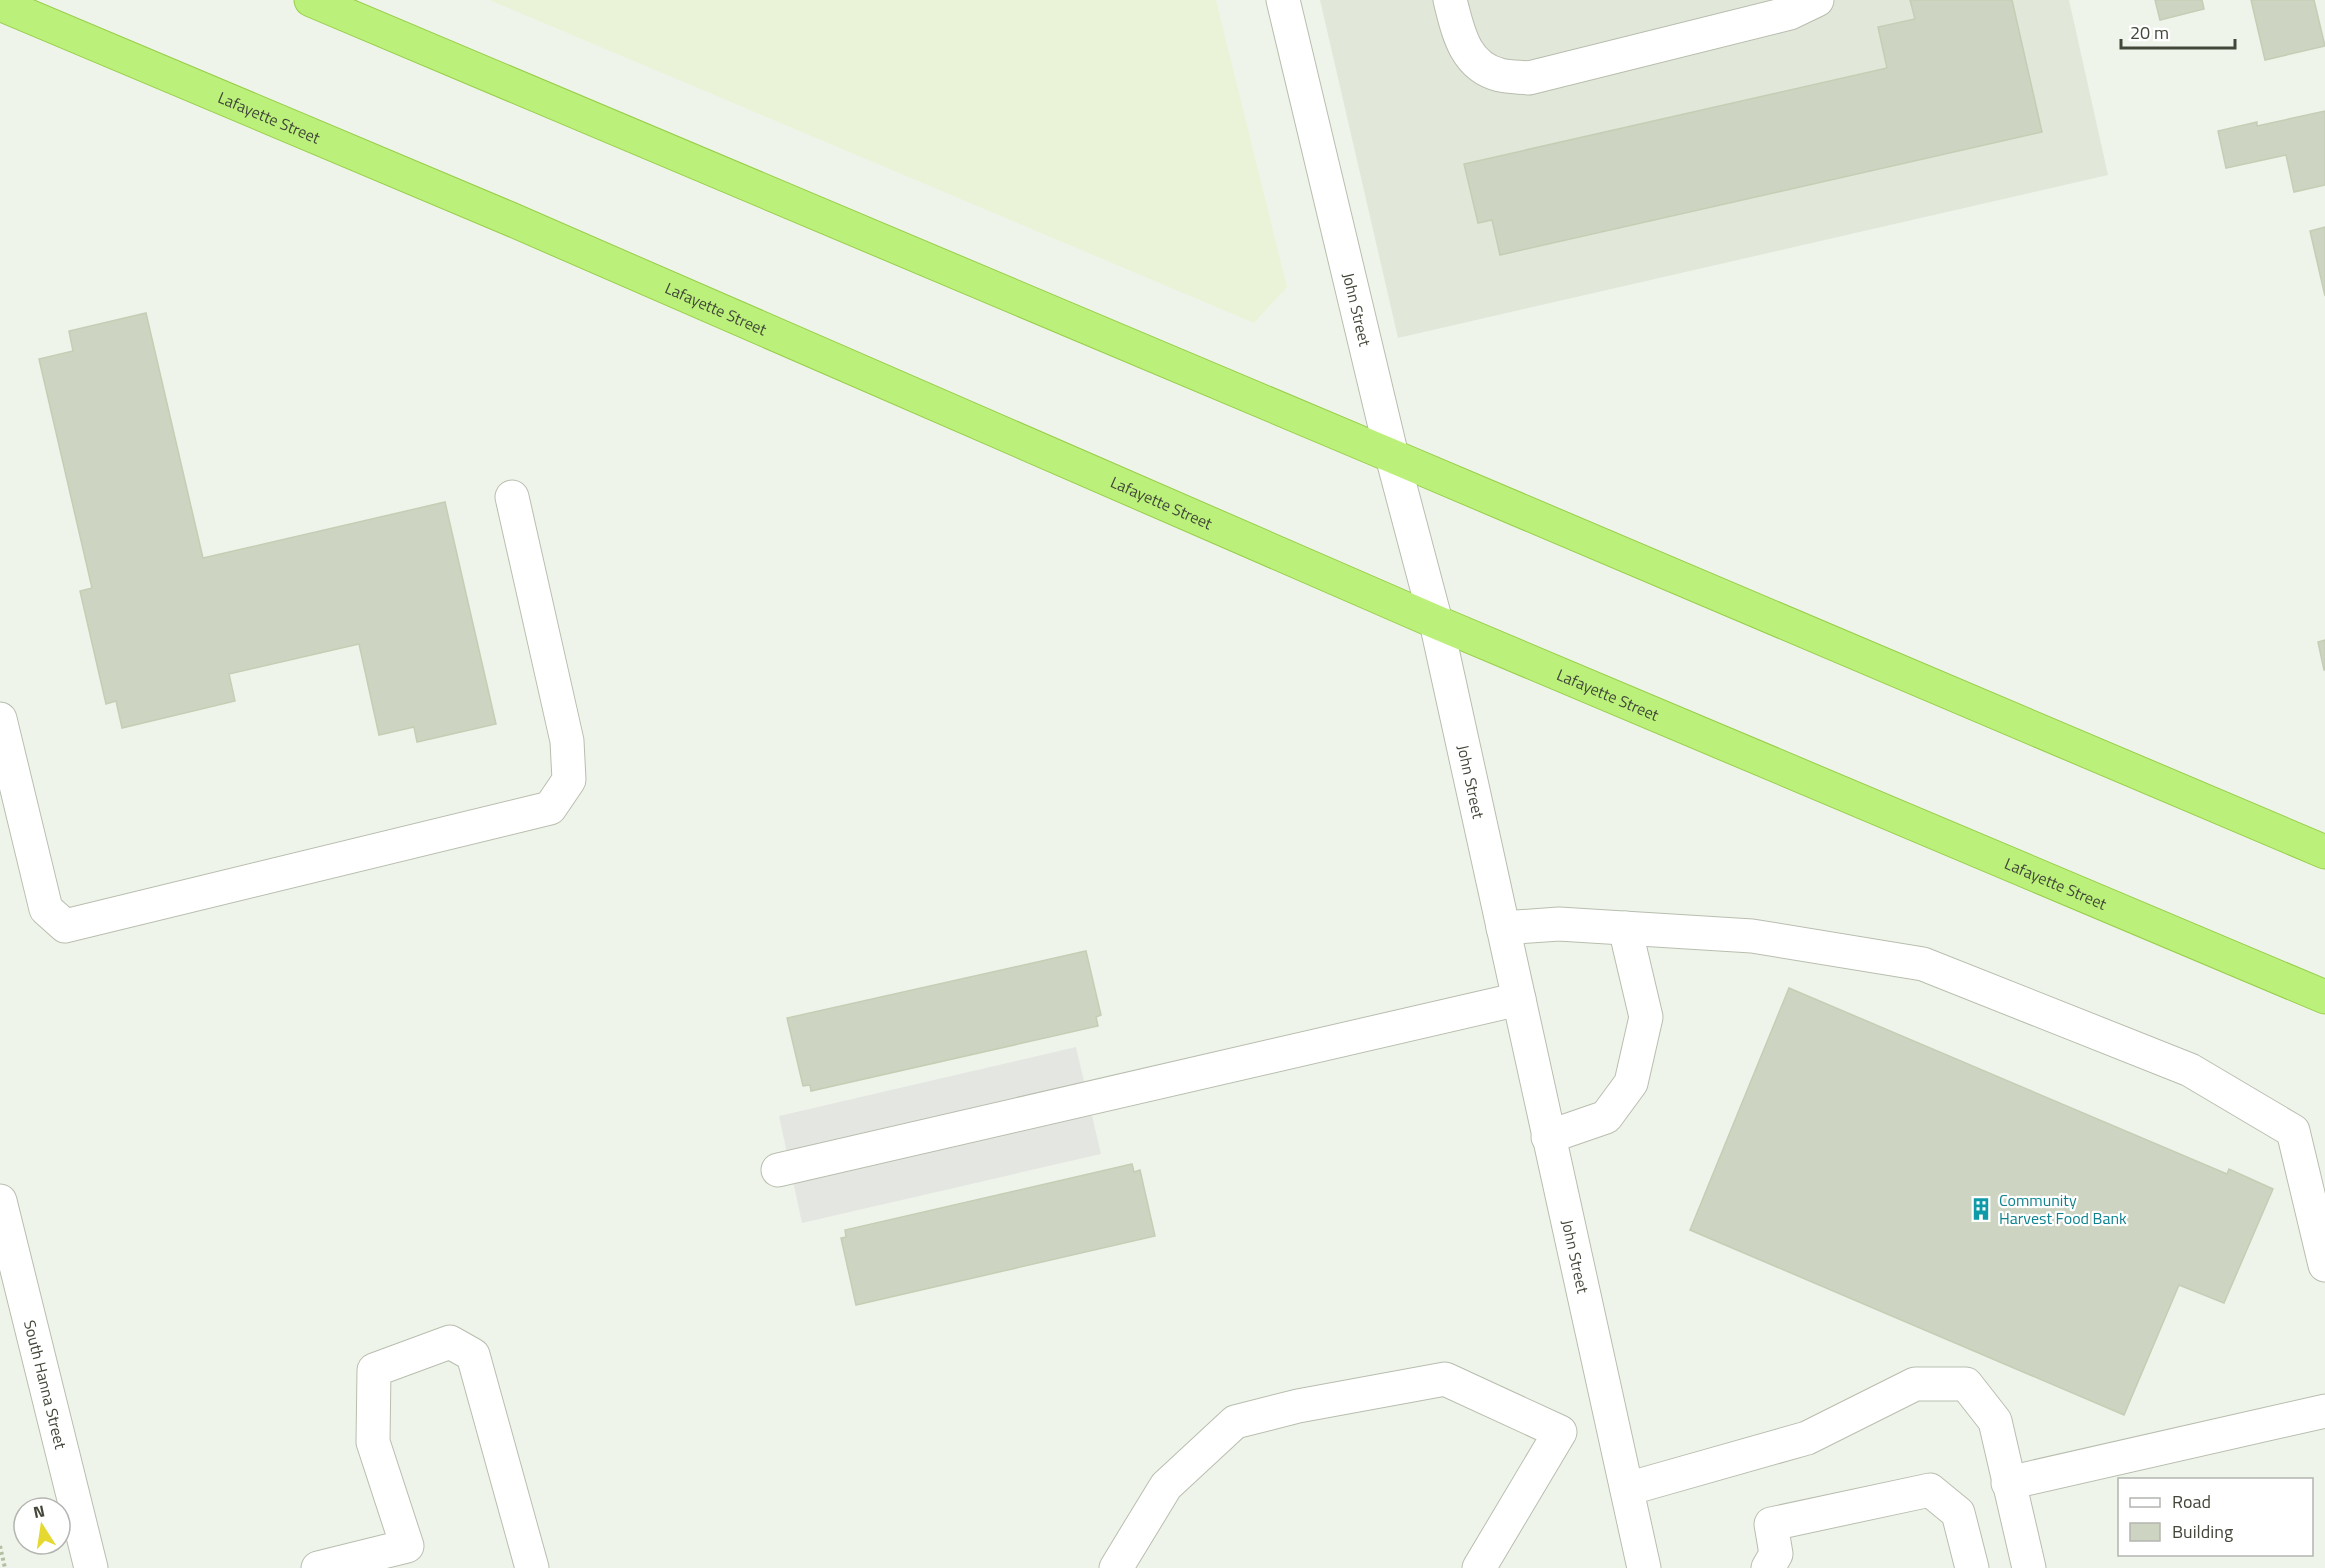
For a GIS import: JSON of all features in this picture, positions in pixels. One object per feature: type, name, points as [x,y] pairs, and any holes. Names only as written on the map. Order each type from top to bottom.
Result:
[{"type":"highway","points":[[311,0],[2325,852]]},
{"type":"highway","name":"Lafayette Street","points":[[0,4],[508,218],[1436,622],[2325,997]]},
{"type":"street","name":"John Street","points":[[1282,0],[1392,456],[1436,622],[1644,1568]]},
{"type":"street","points":[[1450,0],[1460,40],[1477,62],[1498,75],[1529,78],[1790,13],[1817,0]]},
{"type":"street","points":[[1,730],[46,909],[65,926],[550,808],[569,780],[567,741],[512,497]]},
{"type":"street","points":[[1503,928],[1559,924],[1752,936],[1923,964],[2190,1070],[2293,1131],[2325,1265]]},
{"type":"street","points":[[1548,1137],[1606,1117],[1631,1083],[1646,1017],[1625,928]]},
{"type":"street","points":[[778,1170],[1519,999]]},
{"type":"street","name":"South Hanna Street","points":[[0,1201],[91,1568]]},
{"type":"street","points":[[318,1568],[407,1546],[373,1442],[374,1370],[450,1342],[473,1355],[532,1568]]},
{"type":"street","points":[[1116,1568],[1166,1486],[1235,1422],[1298,1406],[1445,1379],[1560,1432],[1612,1425]]},
{"type":"street","points":[[1627,1489],[1807,1438],[1916,1384],[1966,1384],[1995,1421],[2029,1568]]},
{"type":"street","points":[[2008,1484],[2325,1411]]},
{"type":"street","points":[[1479,1568],[1560,1432]]},
{"type":"street","points":[[1779,1563],[1771,1524],[1930,1490],[1958,1513],[1972,1568]]},
{"type":"path","points":[[0,1546],[5,1568]]},
{"type":"shaded area","points":[[489,0],[1216,0],[1287,287],[1254,323]]},
{"type":"shaded area","points":[[1320,0],[2069,0],[2108,175],[1398,338]]},
{"type":"shaded area","points":[[1076,1047],[1101,1154],[802,1223],[779,1116]]},
{"type":"building","points":[[1910,0],[2012,0],[2042,132],[1500,255],[1492,220],[1478,223],[1464,164],[1887,68],[1878,27],[1915,19]]},
{"type":"building","points":[[2155,0],[2202,0],[2204,9],[2160,20]]},
{"type":"building","points":[[2251,0],[2314,0],[2325,46],[2265,60]]},
{"type":"building","points":[[2325,111],[2325,185],[2294,192],[2286,155],[2226,168],[2218,131],[2257,122],[2257,126]]},
{"type":"building","points":[[2325,227],[2325,296],[2310,231]]},
{"type":"building","points":[[146,313],[203,558],[445,502],[496,724],[417,742],[414,727],[379,735],[359,644],[229,674],[235,701],[122,728],[116,701],[106,704],[80,591],[92,588],[39,359],[73,351],[69,331]]},
{"type":"building","points":[[2325,640],[2325,670],[2324,670],[2318,642]]},
{"type":"building","points":[[1086,951],[1101,1015],[1096,1017],[1098,1026],[811,1091],[810,1085],[803,1086],[787,1018]]},
{"type":"building","name":"Community Harvest Food Bank","points":[[1789,988],[2227,1174],[2229,1169],[2273,1189],[2224,1303],[2179,1285],[2124,1415],[1690,1230]]},
{"type":"building","points":[[1132,1164],[1134,1172],[1140,1170],[1155,1236],[856,1305],[841,1238],[846,1237],[845,1230]]},
{"type":"place","name":"Community Harvest Food Bank","points":[[1981,1209]]}]
